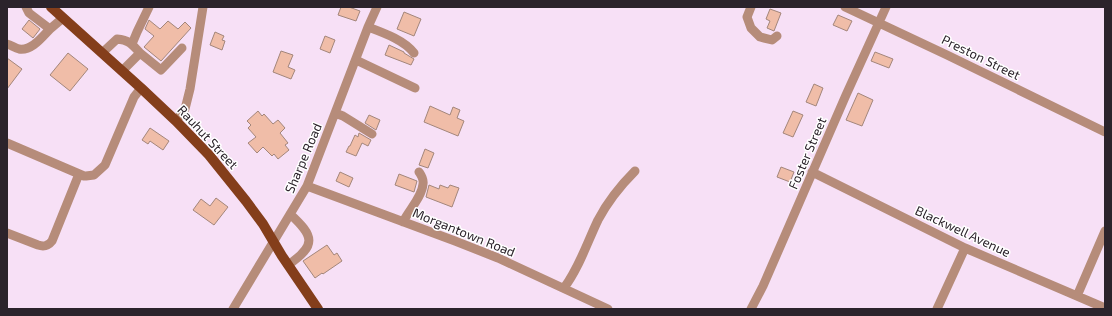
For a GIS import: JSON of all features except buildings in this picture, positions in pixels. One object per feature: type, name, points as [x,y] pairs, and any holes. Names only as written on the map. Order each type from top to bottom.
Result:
[{"type":"main road","name":"Rauhut Street","points":[[51,7],[176,121],[222,171],[263,224],[288,265],[318,309]]},
{"type":"street","points":[[26,7],[29,12],[50,29]]},
{"type":"street","points":[[132,44],[136,32],[149,7]]},
{"type":"street","points":[[176,121],[184,109],[190,89],[203,7]]},
{"type":"street","name":"Sharpe Road","points":[[233,309],[307,186],[377,7]]},
{"type":"street","points":[[751,7],[747,17],[750,28],[760,37],[772,40],[777,36]]},
{"type":"street","name":"Preston Street","points":[[845,7],[879,22],[1105,132]]},
{"type":"street","name":"Foster Street","points":[[751,309],[763,286],[886,7]]},
{"type":"street","points":[[7,44],[20,49],[28,48],[63,18]]},
{"type":"street","points":[[368,27],[386,34],[409,47],[414,53]]},
{"type":"street","points":[[102,53],[117,39],[125,40],[132,44],[140,53],[161,70],[182,48]]},
{"type":"street","points":[[122,71],[140,53]]},
{"type":"street","points":[[356,60],[415,88]]},
{"type":"street","points":[[7,143],[79,174],[86,176],[94,175],[105,165],[134,97],[141,88]]},
{"type":"street","points":[[335,113],[343,116],[372,134]]},
{"type":"street","points":[[564,288],[572,278],[598,220],[624,182],[635,171]]},
{"type":"street","points":[[403,222],[407,213],[418,198],[423,185],[423,179],[419,172]]},
{"type":"street","name":"Blackwell Avenue","points":[[812,172],[965,248],[1105,308]]},
{"type":"street","points":[[7,233],[38,245],[43,246],[50,244],[61,221],[79,174]]},
{"type":"street","name":"Morgantown Road","points":[[307,186],[498,258],[608,309]]},
{"type":"street","points":[[288,265],[298,258],[308,246],[309,238],[302,225],[290,214]]},
{"type":"street","points":[[1077,296],[1105,231]]},
{"type":"street","points":[[937,309],[965,248]]}]
